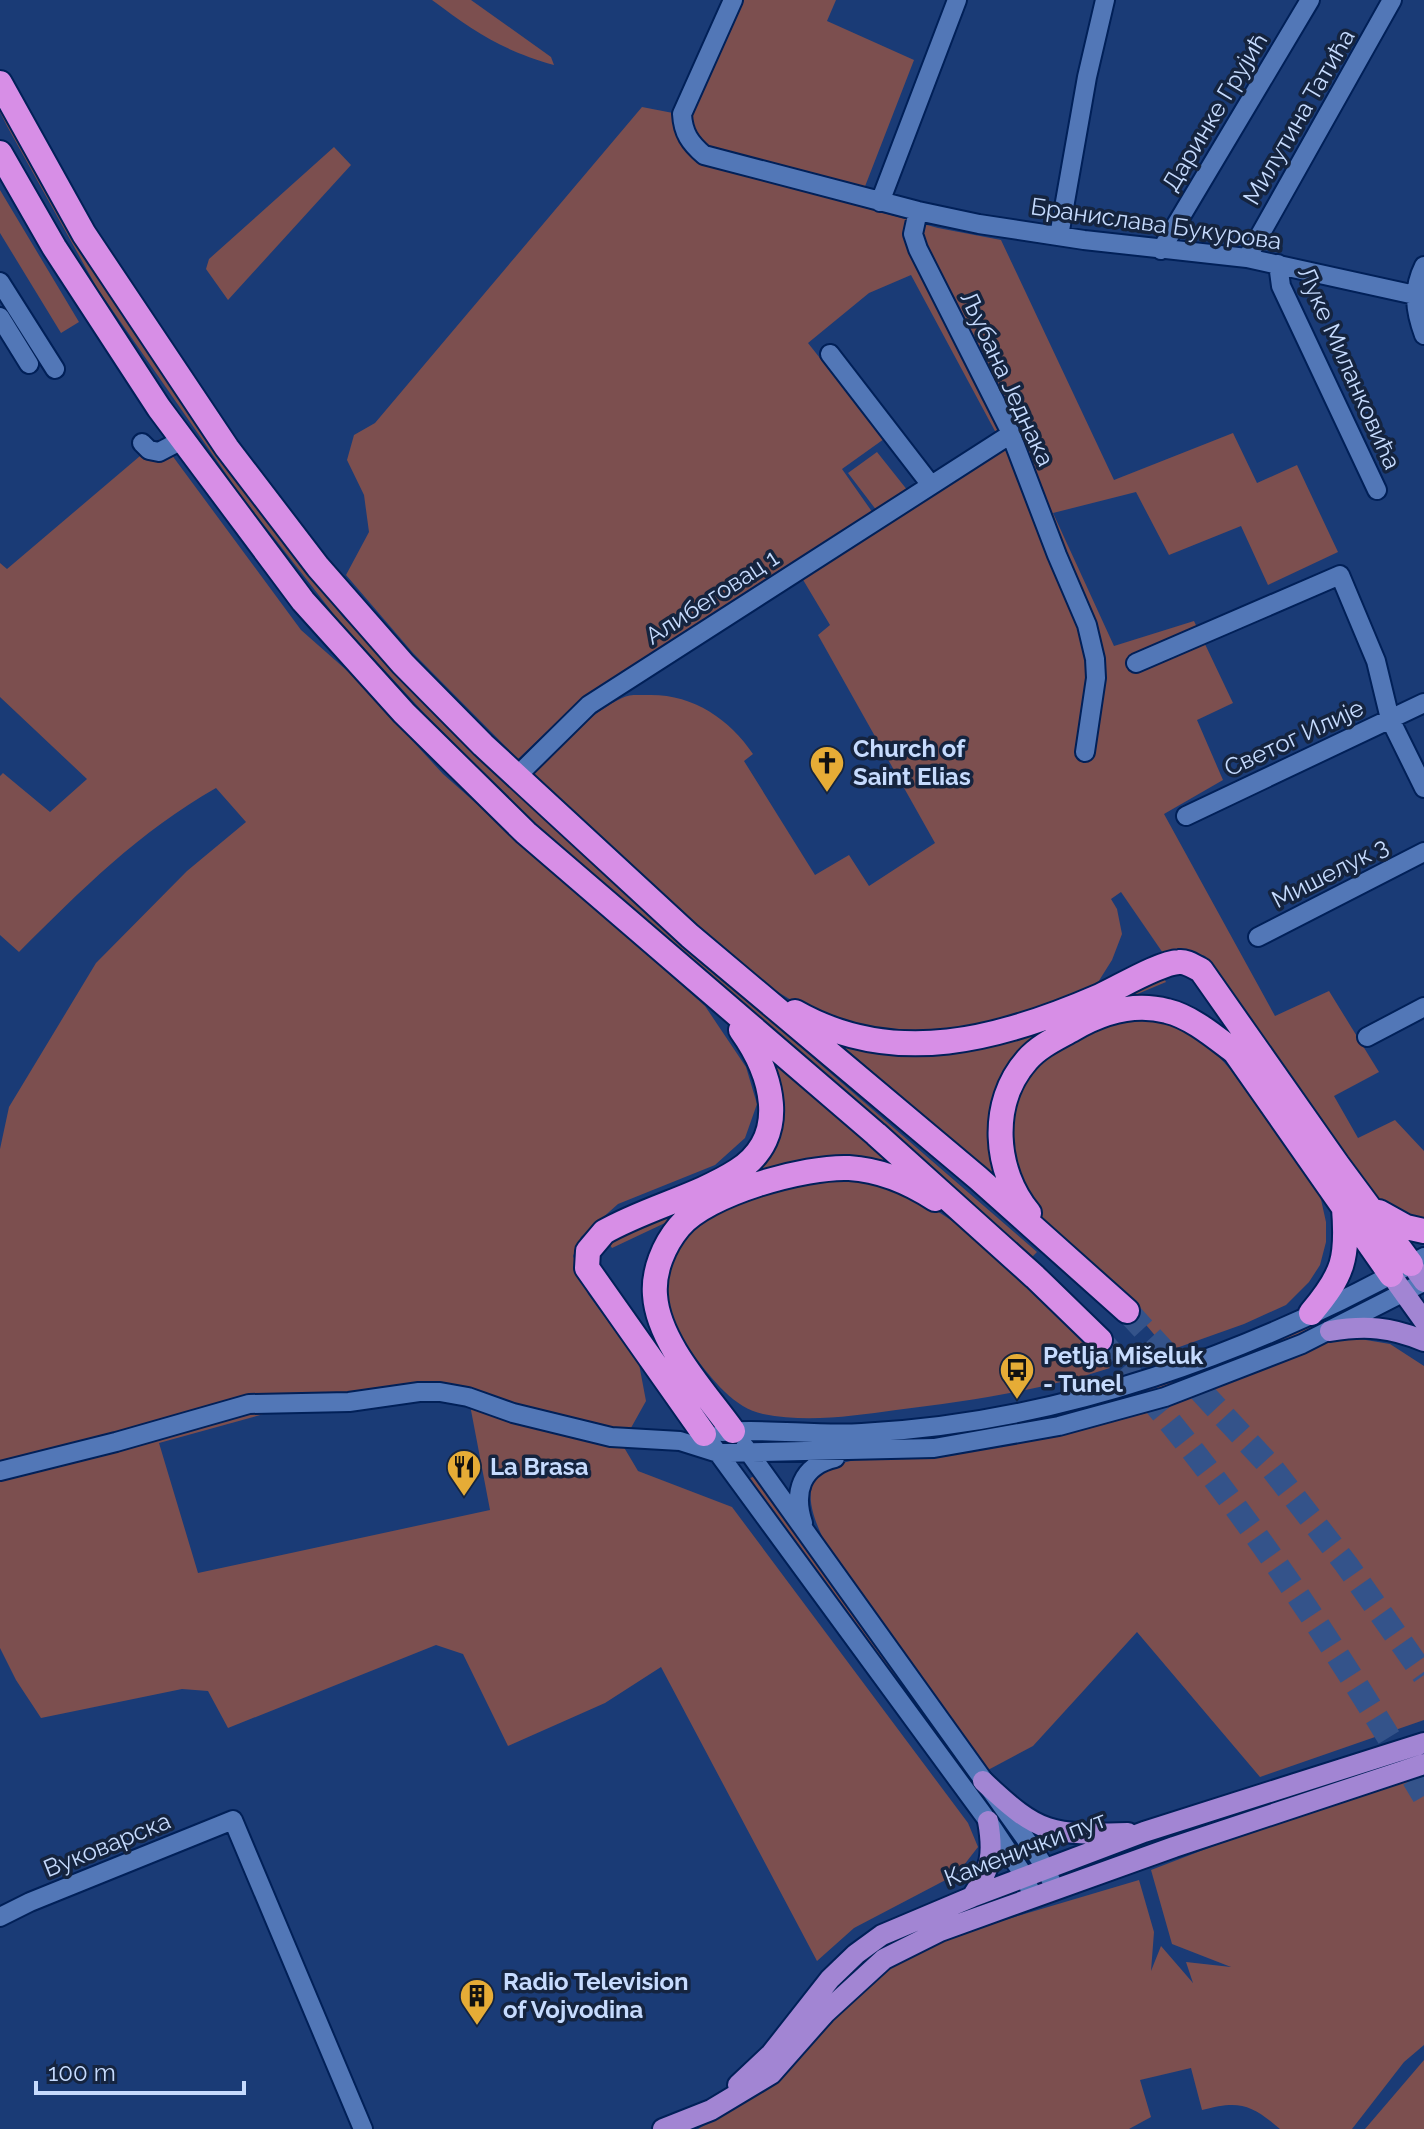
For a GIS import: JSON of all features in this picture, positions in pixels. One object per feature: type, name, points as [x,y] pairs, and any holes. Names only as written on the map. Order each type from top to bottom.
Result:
[{"type":"highway","points":[[0,83],[49,175],[117,287],[227,448],[340,593],[403,664],[508,769],[614,868],[743,982],[802,1028],[1059,1249],[1127,1311]]},
{"type":"highway","points":[[0,153],[54,247],[182,440],[317,616],[404,713],[526,833],[876,1134],[1100,1340]]},
{"type":"highway","points":[[743,982],[840,1033],[880,1043],[933,1044],[1013,1029],[1098,997],[1169,964],[1184,962],[1201,970],[1355,1206],[1424,1231]]},
{"type":"highway","points":[[696,981],[740,1029],[762,1063],[772,1102],[763,1141],[752,1158],[737,1171],[604,1232],[592,1243],[586,1259],[587,1268],[614,1309],[711,1443]]},
{"type":"highway","points":[[1059,1249],[1025,1209],[1003,1166],[1000,1138],[1006,1095],[1028,1058],[1060,1036],[1111,1010],[1139,1007],[1169,1011],[1211,1033],[1235,1052],[1413,1275]]},
{"type":"highway","points":[[733,1431],[664,1333],[655,1294],[658,1264],[680,1225],[734,1192],[818,1168],[851,1168],[882,1173],[909,1185],[981,1228]]},
{"type":"highway","points":[[1311,1313],[1328,1293],[1343,1265],[1346,1232],[1355,1206]]},
{"type":"main road","points":[[1413,1275],[1424,1321]]},
{"type":"main road","points":[[1330,1331],[1372,1326],[1389,1328],[1424,1341]]},
{"type":"main road","name":"Каменички пут","points":[[711,2110],[771,2054],[830,1979],[882,1935],[972,1897],[1144,1832],[1424,1743]]},
{"type":"main road","name":"Каменички пут","points":[[663,2129],[711,2110],[744,2093],[771,2074],[825,2013],[884,1959],[940,1931],[1203,1837],[1424,1764]]},
{"type":"main road","points":[[983,1781],[1027,1820],[1048,1830],[1079,1834],[1144,1832]]},
{"type":"main road","points":[[972,1897],[991,1862],[993,1846],[988,1821]]},
{"type":"street","name":"Бранислава Букурова","points":[[733,0],[682,114],[685,133],[692,145],[704,155],[880,202],[979,224],[1161,250],[1247,258],[1420,296]]},
{"type":"street","points":[[880,202],[957,0]]},
{"type":"street","points":[[1059,236],[1087,77],[1105,0]]},
{"type":"street","name":"Даринке Грујић","points":[[1161,250],[1310,0]]},
{"type":"street","name":"Милутина Татића","points":[[1247,258],[1392,0]]},
{"type":"street","name":"Љубана Једнака","points":[[918,211],[913,234],[918,249],[1011,434],[1087,625],[1096,678],[1085,752]]},
{"type":"street","name":"Луке Миланковића","points":[[1278,264],[1281,286],[1377,490]]},
{"type":"street","points":[[1424,266],[1417,315],[1424,335]]},
{"type":"street","points":[[0,282],[7,324],[29,364]]},
{"type":"street","points":[[7,324],[55,369]]},
{"type":"street","points":[[830,354],[931,485]]},
{"type":"street","name":"Алибеговац 1","points":[[508,769],[589,705],[1011,434]]},
{"type":"street","points":[[142,443],[149,450],[159,452],[182,440]]},
{"type":"street","points":[[1136,663],[1340,575],[1376,661],[1390,719],[1424,788]]},
{"type":"street","name":"Светог Илије","points":[[1186,816],[1424,703]]},
{"type":"street","name":"Мишелук 3","points":[[1258,937],[1424,852]]},
{"type":"street","points":[[1367,1037],[1424,1007]]},
{"type":"street","points":[[711,1443],[733,1431],[861,1433],[951,1424],[1020,1412],[1104,1391],[1208,1358],[1311,1313],[1413,1275]]},
{"type":"street","points":[[0,1471],[249,1404],[349,1402],[419,1392],[468,1397],[513,1413],[611,1437],[711,1443],[750,1454],[934,1448],[1059,1426],[1116,1412],[1220,1377],[1330,1331],[1413,1275]]},
{"type":"street","points":[[733,1431],[1046,1869],[1055,1890]]},
{"type":"street","points":[[711,1443],[988,1821],[1025,1877],[1033,1897]]},
{"type":"street","points":[[808,1538],[798,1499],[799,1486],[807,1473],[826,1460],[863,1452]]},
{"type":"street","name":"Вуковарска","points":[[0,1917],[233,1820],[363,2129]]},
{"type":"shaded area","points":[[432,0],[471,0],[551,57],[554,65],[489,39]]},
{"type":"shaded area","points":[[742,0],[836,0],[827,21],[914,60],[864,189],[707,147],[697,135],[692,121],[693,110]]},
{"type":"shaded area","points":[[0,98],[102,284],[247,492],[342,616],[429,708],[537,813],[663,928],[1037,1252],[1031,1258],[533,821],[424,713],[339,621],[242,497],[97,288],[7,126],[0,112]]},
{"type":"shaded area","points":[[642,107],[673,113],[679,142],[702,163],[938,228],[1001,240],[1114,480],[1233,433],[1257,483],[1297,465],[1338,552],[1268,585],[1241,526],[1169,555],[1136,492],[1053,513],[1114,646],[1194,621],[1233,703],[1197,720],[1223,780],[1164,814],[1275,1016],[1329,991],[1379,1072],[1334,1096],[1358,1138],[1395,1120],[1424,1151],[1424,1221],[1378,1206],[1205,956],[1189,951],[1165,956],[1121,892],[1111,899],[1117,909],[1122,934],[1112,960],[1095,987],[976,1030],[879,1034],[803,1007],[776,991],[700,927],[534,774],[575,732],[609,705],[631,695],[663,695],[707,710],[743,741],[753,754],[744,761],[815,875],[849,855],[869,886],[935,843],[818,635],[830,625],[793,563],[670,642],[642,668],[618,675],[582,698],[518,759],[413,653],[346,575],[369,532],[364,495],[347,460],[354,435],[375,423]],"holes":[[[911,275],[996,433],[875,516],[842,469],[884,439],[808,343],[869,293]]]},
{"type":"shaded area","points":[[334,147],[351,165],[228,300],[206,269],[209,259]]},
{"type":"shaded area","points":[[0,190],[79,322],[61,333],[0,233]]},
{"type":"shaded area","points":[[160,439],[301,630],[352,675],[443,774],[705,1006],[746,1067],[757,1104],[745,1138],[715,1165],[618,1204],[581,1237],[573,1256],[588,1294],[639,1364],[646,1401],[622,1444],[638,1471],[732,1507],[968,1823],[978,1847],[957,1874],[854,1928],[817,1961],[661,1667],[605,1703],[508,1746],[463,1654],[436,1645],[228,1728],[208,1691],[182,1689],[41,1718],[0,1648],[0,1149],[9,1107],[96,963],[187,871],[246,822],[216,788],[136,843],[19,952],[0,935],[0,776],[3,773],[50,812],[87,779],[0,697],[0,563],[7,569]],"holes":[[[433,1399],[470,1405],[490,1510],[198,1573],[159,1443],[271,1412]]]},
{"type":"shaded area","points":[[877,452],[908,491],[877,511],[848,473]]},
{"type":"shaded area","points":[[1162,975],[1166,982],[1047,1032],[998,1102],[987,1136],[996,1177],[845,1048],[929,1054],[987,1045]]},
{"type":"shaded area","points":[[1112,1017],[1166,1017],[1208,1044],[1229,1068],[1320,1195],[1326,1222],[1326,1242],[1320,1265],[1309,1282],[1286,1305],[1244,1324],[1168,1351],[1126,1301],[1065,1245],[1029,1203],[1006,1137],[1009,1114],[1032,1063]]},
{"type":"shaded area","points":[[766,1053],[900,1172],[833,1160],[794,1162],[612,1248],[608,1242],[745,1177],[781,1115],[782,1087]]},
{"type":"shaded area","points":[[819,1176],[881,1183],[945,1216],[1004,1263],[1110,1368],[1004,1394],[847,1416],[780,1417],[743,1406],[724,1392],[679,1332],[670,1308],[667,1285],[671,1265],[681,1246],[718,1214],[753,1197]]},
{"type":"shaded area","points":[[1313,1323],[1315,1328],[1235,1362],[1069,1416],[983,1433],[874,1445],[873,1439],[1091,1404],[1210,1367]]},
{"type":"shaded area","points":[[1354,1338],[1390,1344],[1424,1366],[1424,1720],[1260,1777],[1137,1632],[1033,1746],[988,1770],[831,1555],[816,1522],[812,1509],[812,1486],[818,1477],[838,1465],[871,1456],[1120,1416],[1224,1385],[1328,1342]]},
{"type":"shaded area","points":[[754,1476],[1022,1843],[1016,1847],[747,1480]]},
{"type":"shaded area","points":[[1424,1768],[1424,2045],[1404,2062],[1352,2129],[1280,2129],[1261,2114],[1244,2106],[1226,2105],[1202,2110],[1191,2068],[1140,2080],[1151,2117],[1129,2129],[698,2129],[753,2096],[856,1986],[934,1941],[1139,1880],[1154,1932],[1151,1971],[1161,1946],[1193,1983],[1186,1962],[1231,1967],[1172,1944],[1151,1870]]},
{"type":"shaded area","points":[[1424,2060],[1424,2129],[1365,2129]]},
{"type":"tunnel","points":[[1127,1311],[1271,1467],[1346,1564],[1424,1675]]},
{"type":"tunnel","points":[[1100,1340],[1190,1447],[1273,1560],[1351,1676],[1424,1796]]},
{"type":"place","name":"Church of Saint Elias","points":[[827,794]]},
{"type":"place","name":"Petlja Mišeluk - Tunel","points":[[1017,1401]]},
{"type":"place","name":"La Brasa","points":[[464,1498]]},
{"type":"place","name":"Radio Television of Vojvodina","points":[[477,2027]]}]
